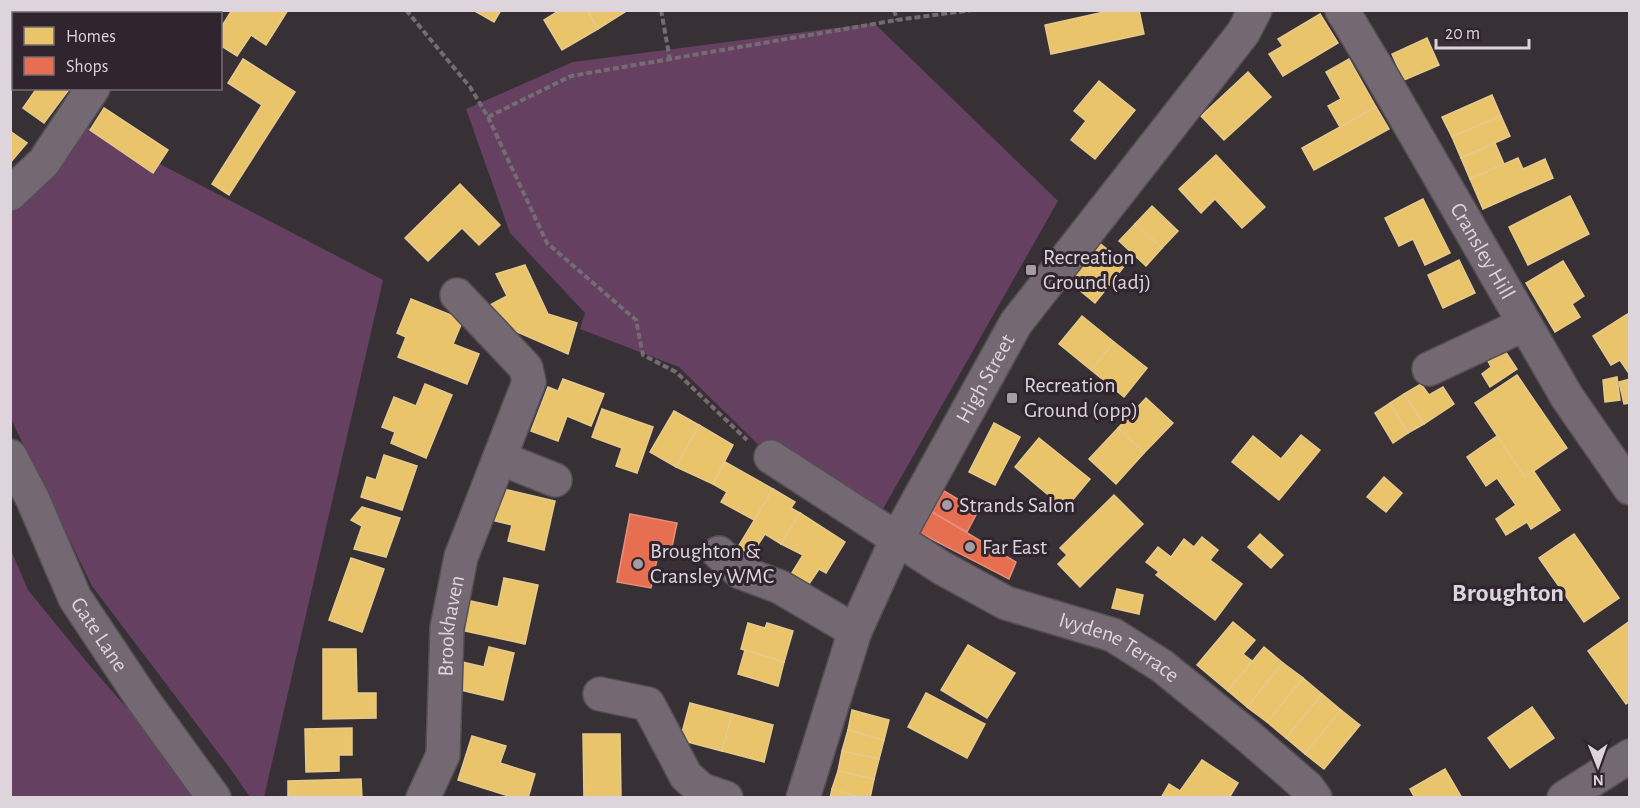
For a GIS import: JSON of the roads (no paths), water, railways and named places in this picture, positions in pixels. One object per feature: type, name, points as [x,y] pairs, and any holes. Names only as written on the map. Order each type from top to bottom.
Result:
[{"type":"street","name":"High Street","points":[[803,798],[855,631],[897,539],[1016,323],[1243,33],[1255,10]]},
{"type":"street","name":"Cransley Hill","points":[[1342,10],[1567,397],[1629,488]]},
{"type":"street","points":[[10,194],[44,162],[92,90]]},
{"type":"street","name":"Brookhaven","points":[[423,798],[443,754],[447,628],[461,557],[530,382],[526,368],[457,294]]},
{"type":"street","points":[[1429,369],[1524,324]]},
{"type":"street","name":"Gate Lane","points":[[10,456],[33,500],[75,598],[141,697],[214,798]]},
{"type":"street","name":"Ivydene Terrace","points":[[771,457],[942,568],[1006,603],[1113,635],[1162,666],[1247,735],[1308,788],[1315,798]]},
{"type":"street","points":[[500,458],[555,480]]},
{"type":"street","points":[[719,553],[740,572],[780,586],[855,631]]},
{"type":"street","points":[[600,694],[648,704],[686,776],[702,790],[726,798]]},
{"type":"street","points":[[1564,798],[1629,756]]},
{"type":"place","name":"Recreation Ground (adj)","points":[[1031,270]]},
{"type":"place","name":"Recreation Ground (opp)","points":[[1012,398]]},
{"type":"place","name":"Strands Salon","points":[[947,505]]},
{"type":"place","name":"Far East","points":[[970,547]]},
{"type":"place","name":"Broughton & Cransley WMC","points":[[638,564]]},
{"type":"district","name":"Broughton","points":[[1508,593]]}]
